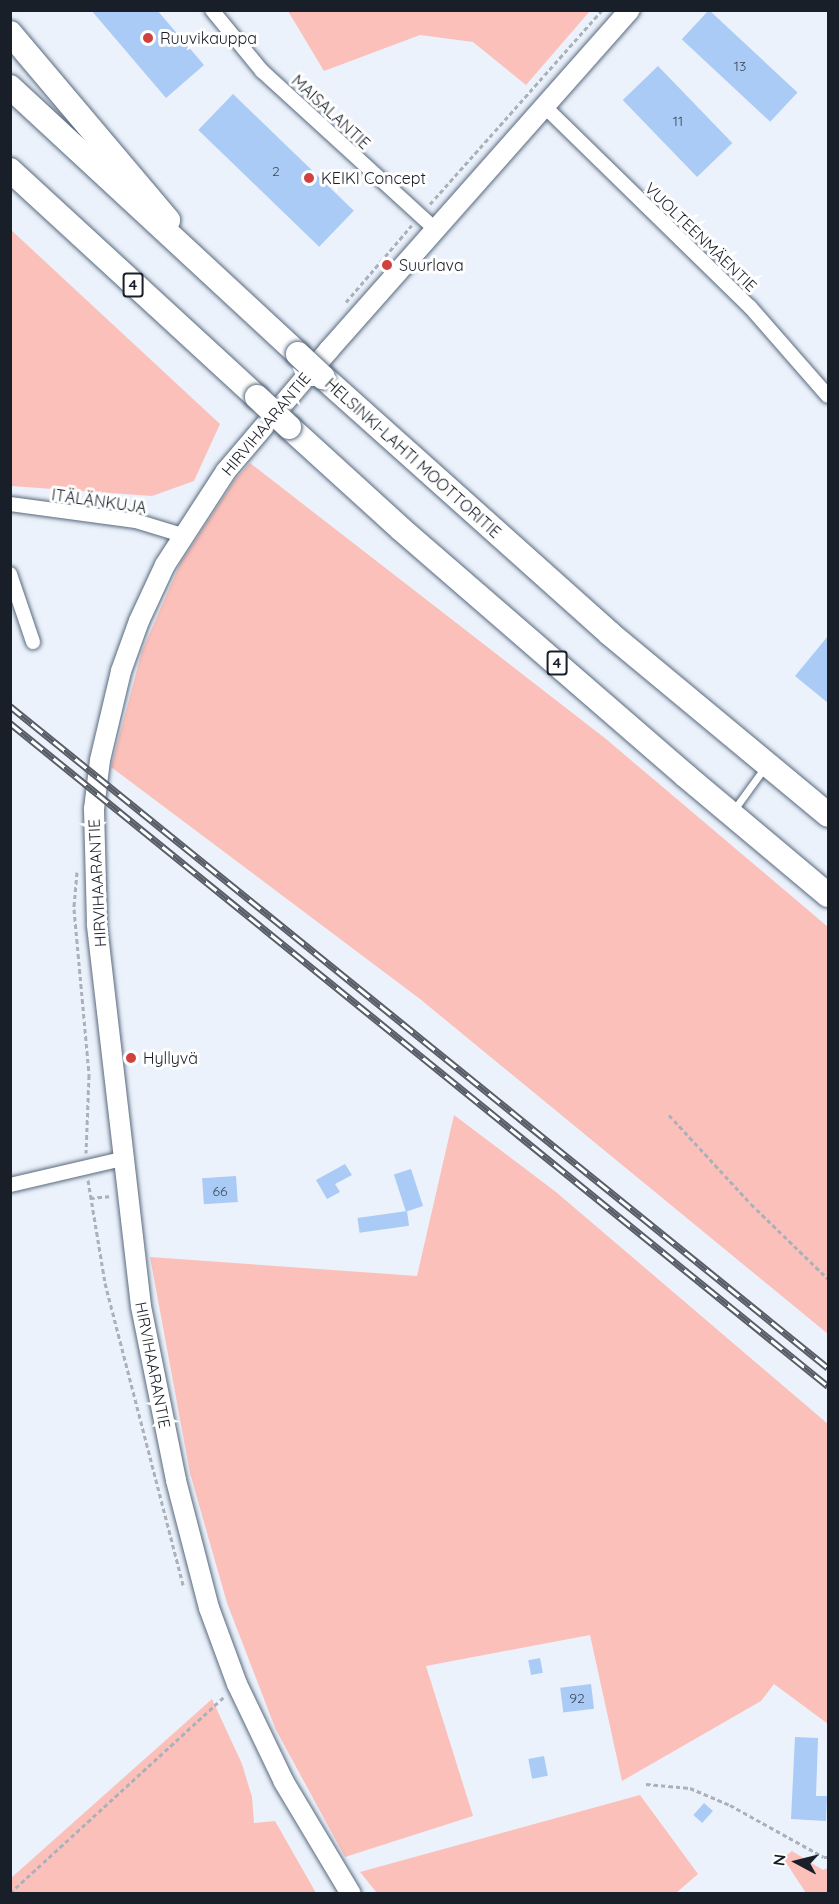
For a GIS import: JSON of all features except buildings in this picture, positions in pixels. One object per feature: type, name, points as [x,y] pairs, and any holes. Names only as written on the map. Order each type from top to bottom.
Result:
[{"type":"highway","points":[[10,33],[146,191],[213,278]]},
{"type":"highway","name":"HELSINKI-LAHTI MOOTTORITIE","points":[[10,87],[213,278],[609,633],[828,815]]},
{"type":"highway","name":"4","points":[[10,170],[401,529],[828,895]]},
{"type":"street","name":"MAISALANTIE","points":[[212,10],[262,70],[436,230]]},
{"type":"street","name":"HIRVIHAARANTIE","points":[[351,1893],[227,1691],[176,1480],[146,1337],[122,1159],[97,924],[94,809],[100,760],[121,671],[165,565],[182,535],[226,471],[630,10]]},
{"type":"street","name":"VUOLTEENMÄENTIE","points":[[545,107],[750,307],[828,396]]},
{"type":"street","name":"ITÄLÄNKUJA","points":[[10,504],[136,521],[182,535]]},
{"type":"street","points":[[10,574],[33,642]]},
{"type":"street","points":[[10,1185],[122,1159]]},
{"type":"lane","points":[[731,813],[766,765]]},
{"type":"path","points":[[345,304],[602,10]]},
{"type":"path","points":[[77,870],[74,909],[89,1075],[86,1167],[94,1229],[106,1291],[165,1522],[184,1587]]},
{"type":"path","points":[[669,1115],[751,1204],[828,1279]]},
{"type":"path","points":[[227,1691],[228,1708]]},
{"type":"path","points":[[10,1893],[227,1691]]},
{"type":"path","points":[[646,1784],[690,1788],[730,1805],[824,1857],[828,1857]]},
{"type":"shaded area","points":[[288,11],[590,11],[526,85],[473,42],[420,35],[324,71]]},
{"type":"shaded area","points":[[10,229],[220,424],[194,481],[152,496],[11,486]]},
{"type":"shaded area","points":[[250,463],[606,739],[828,927],[828,1334],[420,999],[111,767],[142,651],[180,564],[234,481]]},
{"type":"shaded area","points":[[454,1115],[556,1192],[828,1424],[828,1724],[774,1684],[761,1701],[622,1781],[590,1635],[426,1666],[473,1816],[345,1857],[276,1730],[227,1603],[190,1473],[150,1257],[417,1276]]},
{"type":"shaded area","points":[[212,1699],[242,1764],[252,1797],[254,1823],[275,1821],[316,1893],[11,1893],[11,1878]]},
{"type":"shaded area","points":[[640,1795],[698,1874],[676,1893],[377,1893],[360,1872]]},
{"type":"shaded area","points":[[792,1851],[823,1870],[828,1868],[828,1893],[806,1893],[783,1858]]},
{"type":"railway","points":[[10,706],[828,1368]]},
{"type":"railway","points":[[10,723],[828,1386]]},
{"type":"place","name":"Ruuvikauppa","points":[[148,38]]},
{"type":"place","name":"KEIKI Concept","points":[[309,178]]},
{"type":"place","name":"Suurlava","points":[[387,265]]},
{"type":"place","name":"Hyllyvä","points":[[131,1058]]}]
